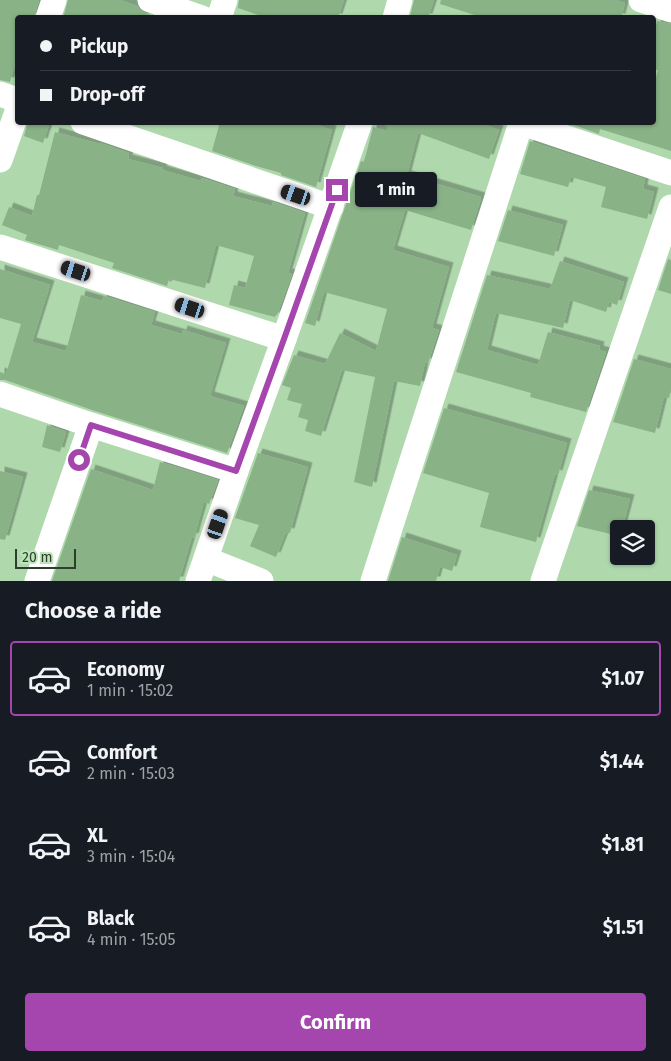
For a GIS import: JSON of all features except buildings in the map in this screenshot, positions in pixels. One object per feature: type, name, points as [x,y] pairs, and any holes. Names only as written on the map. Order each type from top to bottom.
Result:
[{"type":"street","points":[[49,15],[54,0]]},
{"type":"street","points":[[150,0],[193,15]]},
{"type":"street","points":[[220,15],[225,0]]},
{"type":"street","points":[[395,15],[400,0]]},
{"type":"street","points":[[641,0],[671,10]]},
{"type":"street","points":[[0,94],[15,99]]},
{"type":"street","points":[[0,160],[15,118]]},
{"type":"street","points":[[92,125],[331,207]]},
{"type":"street","points":[[261,581],[202,570],[359,125]]},
{"type":"street","points":[[373,581],[519,125]]},
{"type":"street","points":[[526,125],[671,173]]},
{"type":"street","points":[[544,581],[671,207]]},
{"type":"street","points":[[0,247],[284,339]]},
{"type":"street","points":[[0,394],[236,471]]},
{"type":"street","points":[[37,581],[91,425]]},
{"type":"route","points":[[79,460],[91,425],[236,471],[337,190]]}]
